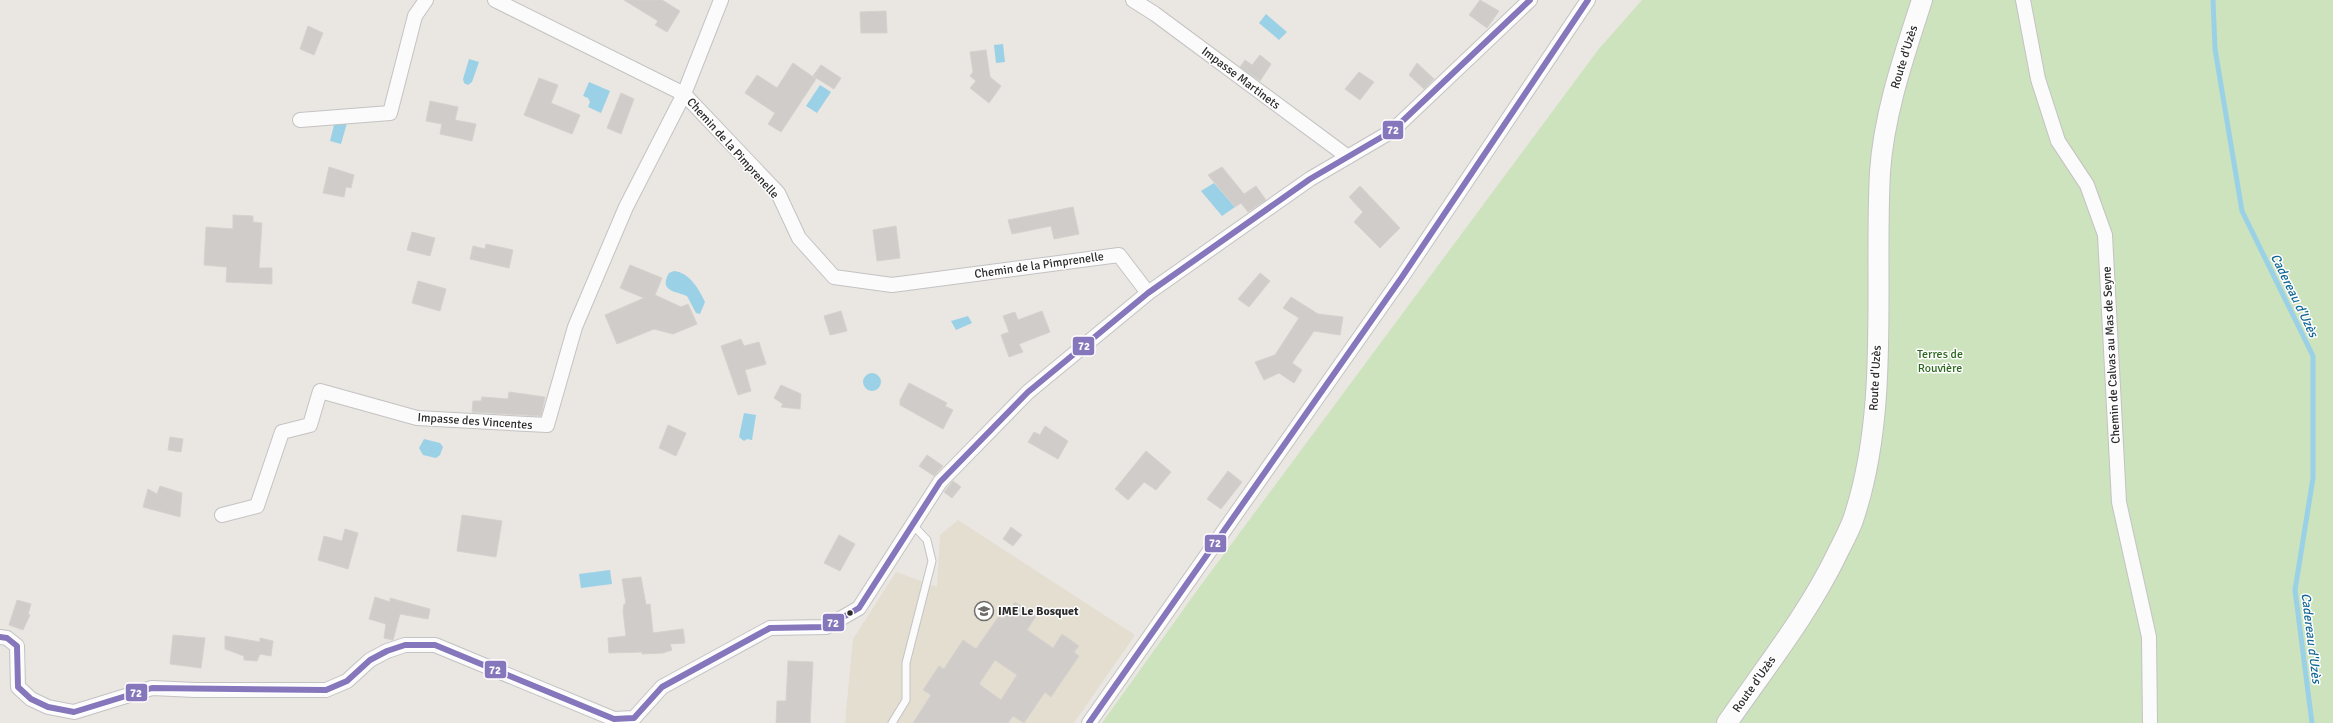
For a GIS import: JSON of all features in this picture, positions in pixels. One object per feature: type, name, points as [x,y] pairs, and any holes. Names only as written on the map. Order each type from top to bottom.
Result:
[{"type":"main road","name":"Route d'Uzès","points":[[1727,723],[1800,617],[1829,570],[1852,521],[1868,460],[1875,397],[1880,170],[1892,96],[1922,0]]},
{"type":"street","points":[[300,120],[390,113],[415,16],[426,0]]},
{"type":"street","name":"Chemin de la Pimprenelle","points":[[495,0],[684,94],[778,193],[799,238],[834,277],[892,285],[1119,255],[1148,293]]},
{"type":"street","points":[[684,94],[722,0]]},
{"type":"street","name":"Impasse Martinets","points":[[1133,0],[1155,14],[1348,158]]},
{"type":"street","points":[[0,638],[7,638],[17,646],[18,687],[31,699],[48,707],[74,712],[152,688],[195,690],[326,690],[347,681],[370,660],[387,651],[405,645],[435,645],[614,719],[634,718],[662,687],[770,628],[826,627],[858,608],[940,482],[1028,392],[1148,293],[1310,179],[1392,131],[1530,0]]},
{"type":"street","points":[[1089,723],[1393,290],[1588,0]]},
{"type":"street","name":"Chemin de Calvas au Mas de Seyne","points":[[2024,0],[2038,79],[2058,141],[2087,185],[2105,235],[2118,502],[2149,637],[2150,723]]},
{"type":"street","name":"Impasse des Vincentes","points":[[222,515],[257,506],[282,432],[310,425],[320,391],[417,418],[547,425],[575,327],[626,207],[684,94]]},
{"type":"lane","points":[[892,723],[906,700],[906,663],[932,561],[927,540],[913,525]]},
{"type":"shaded area","name":"IME Le Bosquet","points":[[958,520],[1135,635],[1074,723],[845,723],[853,639],[896,572],[937,587],[940,535]]},
{"type":"green space","name":"Terres de Rouvière","points":[[1642,0],[2333,0],[2333,723],[1102,723],[1201,585],[1598,50]]},
{"type":"water","points":[[1266,14],[1287,32],[1279,40],[1259,23]]},
{"type":"water","points":[[1003,44],[1005,62],[996,63],[994,45]]},
{"type":"water","points":[[469,59],[479,62],[472,82],[468,85],[464,83],[463,79]]},
{"type":"water","points":[[589,82],[610,91],[601,113],[588,107],[590,102],[588,98],[583,96]]},
{"type":"water","points":[[820,85],[831,92],[817,113],[806,106]]},
{"type":"water","points":[[335,121],[347,123],[341,144],[330,141]]},
{"type":"water","points":[[1214,183],[1235,207],[1222,216],[1201,191]]},
{"type":"water","points":[[674,271],[680,272],[689,278],[700,292],[705,302],[700,314],[696,313],[687,296],[674,292],[667,287],[666,279],[669,273]]},
{"type":"water","points":[[968,316],[972,323],[956,330],[951,321]]},
{"type":"water","points":[[868,373],[876,373],[881,378],[879,389],[876,391],[868,391],[863,386],[863,378]]},
{"type":"water","points":[[744,413],[756,415],[752,440],[747,439],[744,441],[739,437]]},
{"type":"water","points":[[424,439],[440,443],[443,447],[440,455],[436,458],[423,455],[419,448]]},
{"type":"water","points":[[610,570],[612,584],[581,588],[579,574]]},
{"type":"building","points":[[624,0],[662,0],[680,11],[667,32],[655,25],[658,21]]},
{"type":"building","points":[[1480,0],[1499,11],[1487,28],[1469,15]]},
{"type":"building","points":[[886,11],[887,33],[861,33],[860,12]]},
{"type":"building","points":[[308,26],[323,33],[314,55],[300,49]]},
{"type":"building","points":[[986,50],[990,77],[1001,86],[989,103],[970,88],[976,81],[970,76],[973,72],[970,52]]},
{"type":"building","points":[[1260,55],[1271,64],[1260,81],[1240,67],[1245,60],[1252,65]]},
{"type":"building","points":[[793,63],[816,79],[781,132],[768,124],[775,113],[745,93],[757,75],[777,88]]},
{"type":"building","points":[[1417,63],[1434,79],[1424,89],[1409,75]]},
{"type":"building","points":[[821,65],[841,78],[834,89],[813,76]]},
{"type":"building","points":[[1359,72],[1374,82],[1360,100],[1345,89]]},
{"type":"building","points":[[539,78],[558,85],[551,103],[580,115],[572,134],[524,115]]},
{"type":"building","points":[[621,93],[634,99],[621,134],[607,128]]},
{"type":"building","points":[[430,101],[458,107],[455,120],[476,124],[472,141],[440,134],[442,124],[426,121]]},
{"type":"building","points":[[329,167],[354,175],[351,188],[346,187],[344,197],[323,193]]},
{"type":"building","points":[[1222,167],[1244,194],[1256,186],[1266,200],[1248,212],[1241,203],[1235,207],[1208,175]]},
{"type":"building","points":[[1360,186],[1400,228],[1380,248],[1354,222],[1363,212],[1349,197]]},
{"type":"building","points":[[1073,207],[1079,234],[1054,239],[1051,226],[1012,234],[1008,220]]},
{"type":"building","points":[[233,215],[253,216],[253,222],[262,223],[259,268],[272,268],[272,284],[226,282],[227,267],[204,265],[206,227],[233,229]]},
{"type":"building","points":[[896,226],[900,258],[877,261],[873,230]]},
{"type":"building","points":[[412,232],[435,238],[430,256],[407,250]]},
{"type":"building","points":[[486,244],[513,250],[509,268],[470,259],[473,246],[485,249]]},
{"type":"building","points":[[630,265],[662,278],[655,295],[681,307],[688,304],[697,324],[673,334],[654,329],[617,344],[605,315],[644,298],[620,288]]},
{"type":"building","points":[[1260,273],[1270,281],[1249,307],[1238,299]]},
{"type":"building","points":[[418,281],[446,289],[440,311],[412,303]]},
{"type":"building","points":[[1291,297],[1318,314],[1343,317],[1340,335],[1314,331],[1292,363],[1302,370],[1294,383],[1279,373],[1264,380],[1255,362],[1275,355],[1299,318],[1283,308]]},
{"type":"building","points":[[841,311],[847,331],[830,335],[824,316]]},
{"type":"building","points":[[1042,311],[1050,332],[1019,344],[1023,352],[1009,357],[1001,335],[1009,332],[1003,316],[1015,312],[1018,320]]},
{"type":"building","points":[[741,339],[744,346],[759,342],[766,364],[745,370],[751,391],[738,395],[721,346]]},
{"type":"building","points":[[909,383],[947,403],[945,406],[953,410],[943,429],[900,405],[900,400]]},
{"type":"building","points":[[781,385],[801,394],[800,409],[781,407],[783,404],[774,398]]},
{"type":"building","points":[[509,392],[545,397],[541,416],[472,412],[473,401],[481,401],[482,397],[508,399]]},
{"type":"building","points":[[668,425],[686,433],[676,456],[659,448]]},
{"type":"building","points":[[1045,426],[1068,441],[1058,459],[1028,442],[1034,432],[1040,435]]},
{"type":"building","points":[[170,437],[183,439],[181,452],[168,450]]},
{"type":"building","points":[[1146,451],[1171,472],[1156,490],[1144,482],[1128,500],[1115,489]]},
{"type":"building","points":[[927,455],[943,466],[934,476],[919,466]]},
{"type":"building","points":[[1228,471],[1242,482],[1221,509],[1207,499]]},
{"type":"building","points":[[953,481],[961,487],[952,498],[944,492]]},
{"type":"building","points":[[160,486],[182,493],[180,517],[143,507],[148,489],[157,494]]},
{"type":"building","points":[[462,515],[502,521],[496,557],[457,551]]},
{"type":"building","points":[[1011,527],[1022,535],[1013,546],[1003,539]]},
{"type":"building","points":[[345,529],[358,533],[348,569],[318,560],[324,536],[342,541]]},
{"type":"building","points":[[839,535],[855,544],[840,571],[824,563]]},
{"type":"building","points":[[641,577],[646,605],[650,604],[653,633],[683,629],[685,643],[670,644],[672,650],[663,653],[609,653],[608,638],[626,636],[623,611],[624,604],[626,604],[622,579]]},
{"type":"building","points":[[375,597],[390,602],[390,598],[430,609],[428,619],[400,614],[393,640],[384,638],[386,624],[369,619]]},
{"type":"building","points":[[17,600],[31,604],[28,614],[30,615],[23,630],[9,625]]},
{"type":"building","points":[[1015,602],[1036,616],[1027,630],[1053,648],[1062,634],[1079,646],[1074,652],[1079,656],[1051,697],[1045,692],[1024,723],[1013,716],[1008,723],[913,723],[931,695],[923,690],[939,666],[944,669],[963,640],[976,649],[999,616],[1003,619]],"holes":[[[995,660],[1017,675],[1001,700],[979,684]]]},
{"type":"building","points":[[173,635],[205,638],[201,668],[170,664]]},
{"type":"building","points":[[225,636],[260,642],[260,638],[273,641],[271,656],[260,654],[257,661],[244,660],[244,656],[225,649]]},
{"type":"building","points":[[788,661],[813,662],[810,723],[776,723],[777,701],[786,701]]},
{"type":"waterway","name":"Cadereau d'Uzès","points":[[2213,0],[2215,49],[2242,211],[2313,356],[2313,478],[2295,590],[2312,723]]},
{"type":"transit line","name":"72","points":[[0,637],[7,638],[17,646],[18,687],[31,699],[48,707],[74,712],[152,688],[326,690],[347,681],[370,660],[387,651],[405,645],[435,645],[614,719],[634,718],[662,687],[770,628],[826,627],[859,608],[940,482],[1028,392],[1148,293],[1310,179],[1392,131],[1530,0]]},
{"type":"transit line","name":"72","points":[[1089,723],[1402,277],[1588,0]]},
{"type":"place","name":"IME Le Bosquet","points":[[984,611]]}]
